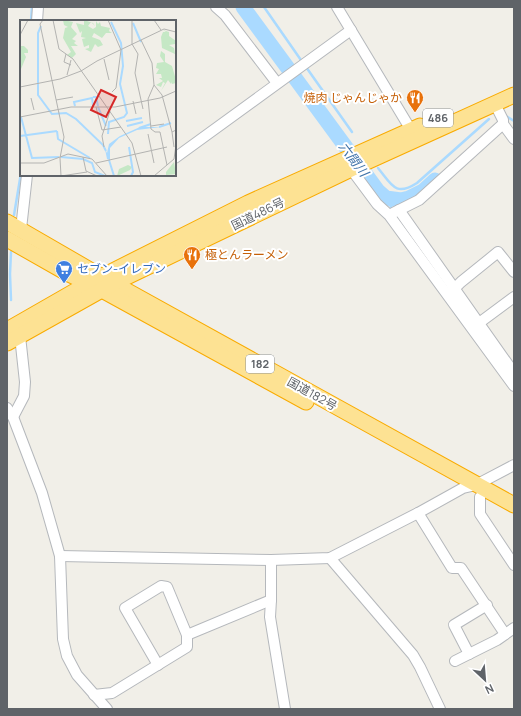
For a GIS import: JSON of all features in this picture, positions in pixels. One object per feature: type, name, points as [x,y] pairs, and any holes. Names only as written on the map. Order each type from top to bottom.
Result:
[{"type":"highway","name":"国道486号","points":[[7,344],[14,333],[248,203],[350,165],[514,84]]},
{"type":"highway","name":"国道486号","points":[[414,134],[495,104],[514,95]]},
{"type":"highway","name":"国道182号","points":[[7,222],[21,229],[102,283],[473,490],[514,515]]},
{"type":"highway","name":"国道182号","points":[[7,239],[67,273],[102,283]]},
{"type":"highway","name":"国道182号","points":[[473,490],[514,505]]},
{"type":"street","points":[[37,20],[38,7]]},
{"type":"street","points":[[216,7],[225,15],[277,83]]},
{"type":"street","points":[[337,7],[414,134]]},
{"type":"street","points":[[176,157],[350,30]]},
{"type":"street","points":[[495,104],[503,124],[514,139]]},
{"type":"street","points":[[394,212],[420,200],[503,124]]},
{"type":"street","points":[[350,165],[377,204],[394,212],[497,355],[514,386]]},
{"type":"street","points":[[21,229],[27,176]]},
{"type":"street","points":[[451,292],[460,282],[498,252],[514,272]]},
{"type":"street","points":[[476,326],[514,297]]},
{"type":"street","points":[[14,333],[25,382],[24,396],[10,412],[42,493],[60,556],[63,639],[67,656],[77,675],[107,709]]},
{"type":"street","points":[[497,355],[514,372]]},
{"type":"street","points":[[60,556],[271,560],[330,558],[418,513],[473,490],[514,465]]},
{"type":"street","points":[[473,490],[480,514],[514,565]]},
{"type":"street","points":[[418,513],[452,568],[461,568],[487,605],[510,631],[497,640],[455,661]]},
{"type":"street","points":[[330,558],[413,655],[440,709]]},
{"type":"street","points":[[271,560],[272,600],[270,617],[285,709]]},
{"type":"street","points":[[94,695],[112,693],[158,665],[187,647],[187,635],[167,587],[161,586],[125,608],[158,665]]},
{"type":"street","points":[[187,635],[272,600]]},
{"type":"street","points":[[469,654],[454,625],[487,605]]},
{"type":"waterway","points":[[31,20],[32,7]]},
{"type":"waterway","name":"六間川","points":[[243,7],[378,191],[386,198],[401,200],[423,191],[435,180]]},
{"type":"waterway","points":[[264,7],[303,63]]},
{"type":"waterway","points":[[306,67],[352,132]]},
{"type":"waterway","points":[[506,116],[514,121]]},
{"type":"waterway","points":[[378,168],[394,187],[399,189],[410,187],[417,183],[489,119]]},
{"type":"waterway","points":[[14,215],[20,176]]},
{"type":"waterway","points":[[386,198],[393,210]]},
{"type":"waterway","points":[[11,252],[11,300]]},
{"type":"place","name":"焼肉 じゃんじゃか","points":[[415,113]]},
{"type":"place","name":"極とんラーメン","points":[[192,270]]},
{"type":"place","name":"セブン-イレブン","points":[[64,284]]}]
